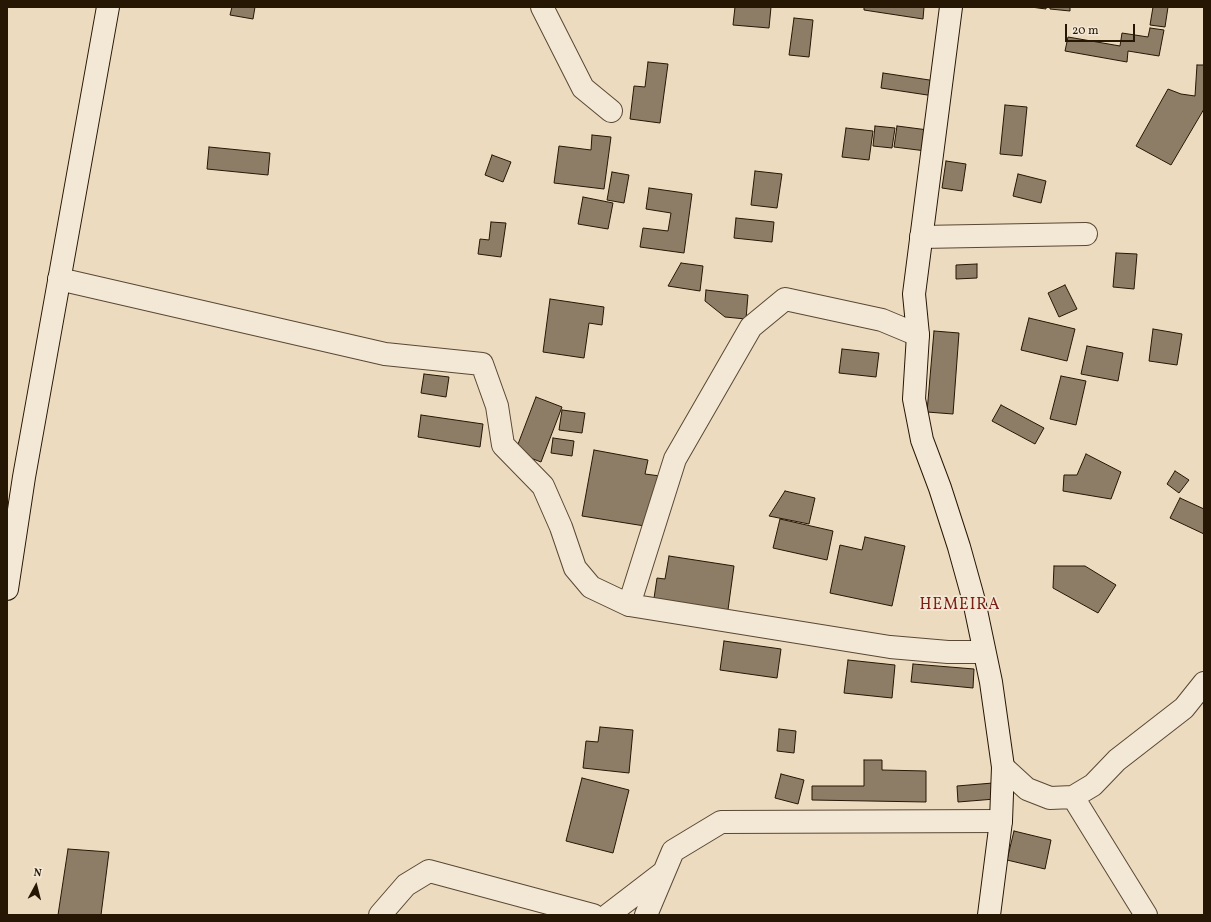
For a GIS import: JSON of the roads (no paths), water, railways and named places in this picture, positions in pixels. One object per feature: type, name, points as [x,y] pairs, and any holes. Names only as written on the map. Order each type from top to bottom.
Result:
[{"type":"street","points":[[7,589],[24,477],[108,7]]},
{"type":"street","points":[[542,7],[583,88],[611,111]]},
{"type":"street","points":[[951,7],[914,294],[918,335],[914,399],[922,440],[960,547],[974,601],[991,682],[1002,768],[1001,821],[989,915]]},
{"type":"street","points":[[921,237],[1086,234]]},
{"type":"street","points":[[59,279],[385,354],[482,364],[497,406],[503,445],[543,486],[561,528],[575,568],[591,588],[629,605],[890,647],[948,652],[984,652]]},
{"type":"street","points":[[629,605],[675,459],[751,327],[785,299],[882,320],[918,335]]},
{"type":"street","points":[[1002,768],[1027,789],[1050,798],[1073,796],[1093,785],[1116,760],[1194,709],[1204,683]]},
{"type":"street","points":[[1073,796],[1146,915]]},
{"type":"street","points":[[646,915],[673,852],[721,822],[1001,821]]},
{"type":"street","points":[[380,915],[406,885],[429,871],[593,915]]},
{"type":"street","points":[[608,915],[664,872]]},
{"type":"district","name":"HEMEIRA","points":[[960,606]]}]
